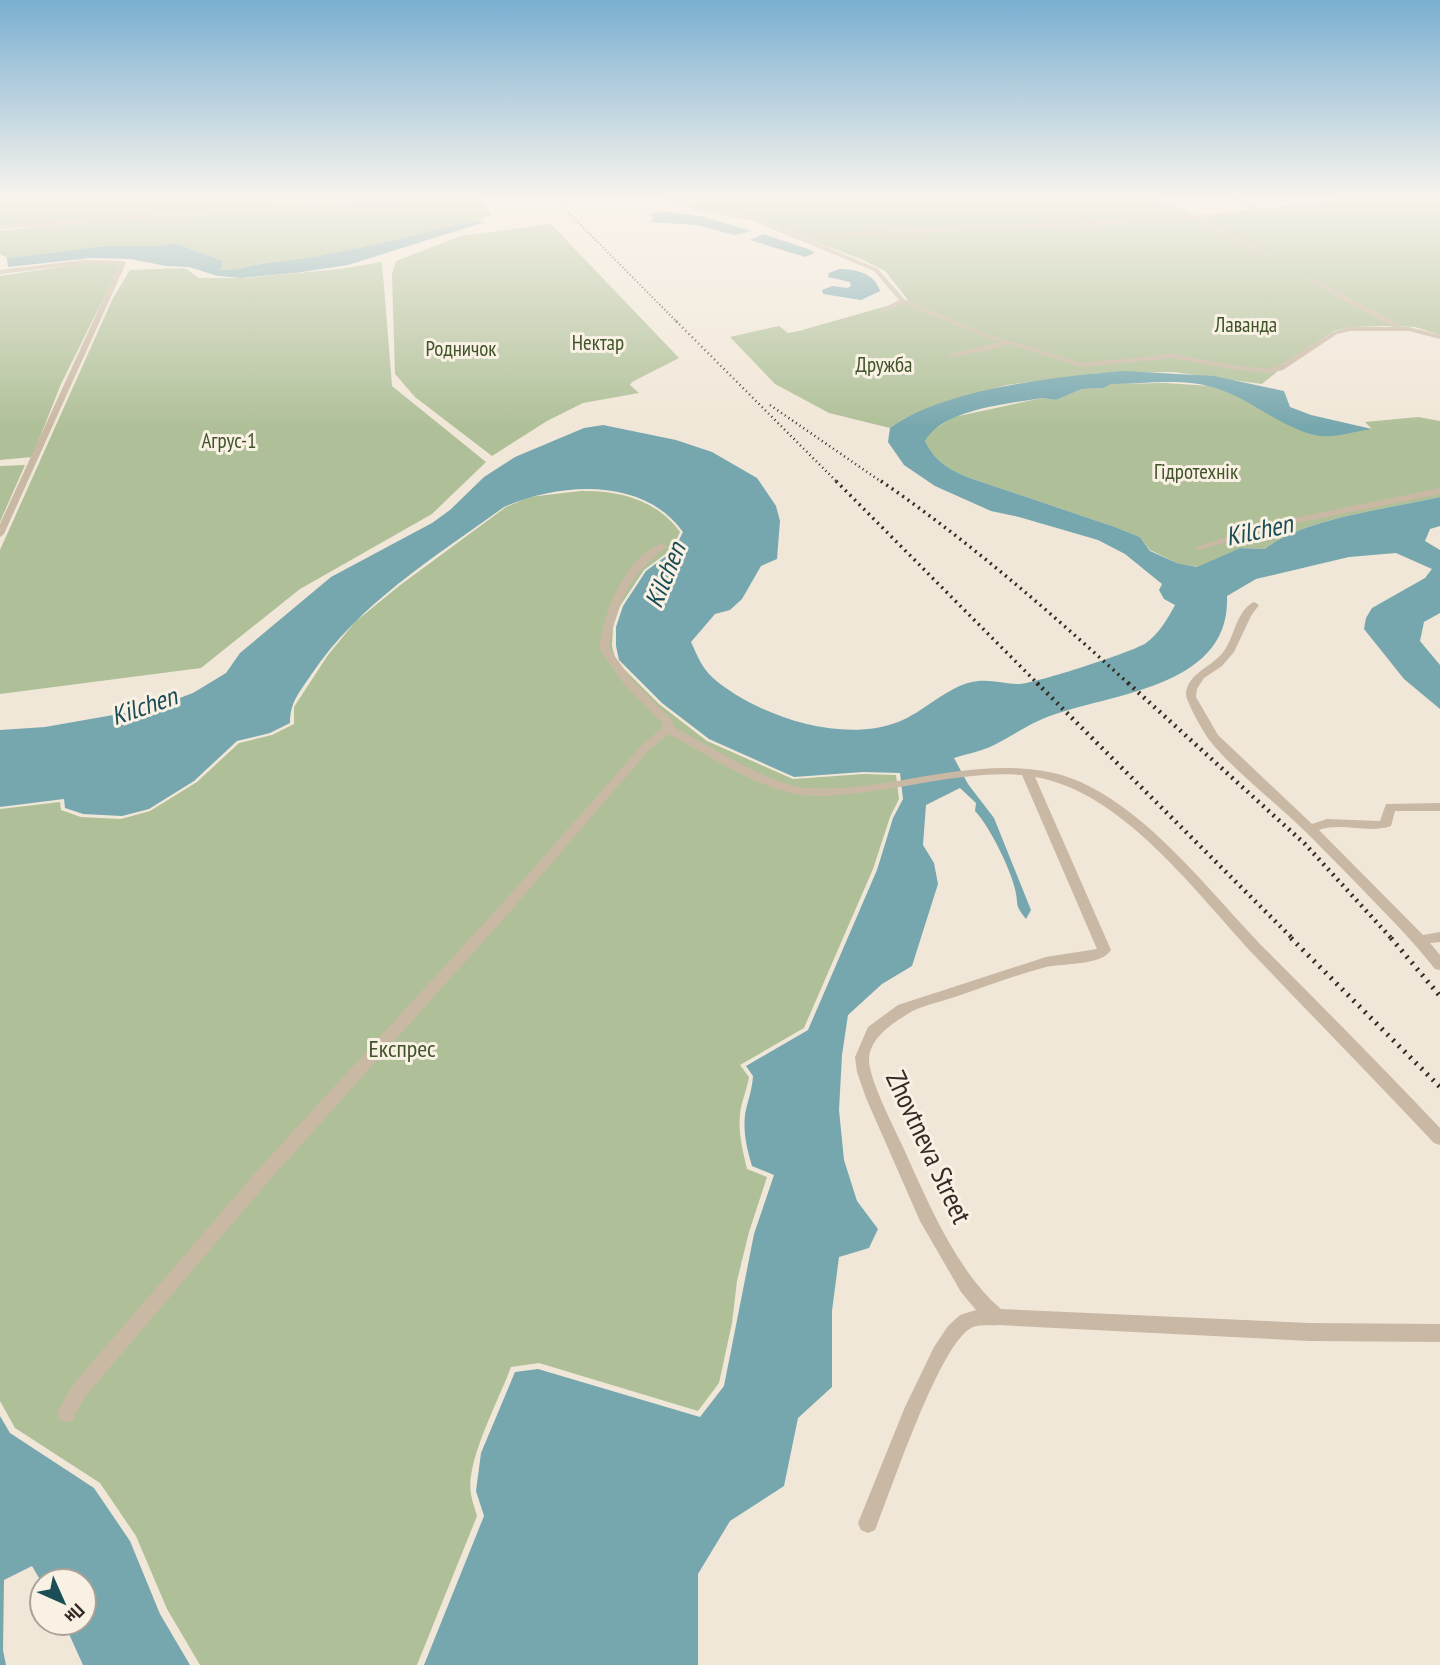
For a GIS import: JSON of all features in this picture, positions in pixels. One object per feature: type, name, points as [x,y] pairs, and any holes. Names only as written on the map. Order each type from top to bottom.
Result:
[{"type":"street","points":[[0,534],[119,273]]},
{"type":"street","points":[[878,273],[904,301],[1008,342],[1082,365],[1173,356],[1231,368],[1269,371],[1280,368],[1335,333],[1350,329],[1421,330],[1440,337]]},
{"type":"street","points":[[1308,278],[1391,322],[1397,328]]},
{"type":"street","points":[[884,310],[904,301]]},
{"type":"street","points":[[951,355],[1008,342]]},
{"type":"street","points":[[1200,547],[1280,524],[1440,491]]},
{"type":"street","points":[[662,546],[646,557],[615,598],[607,621],[604,648],[628,682],[668,722],[668,729]]},
{"type":"street","points":[[1254,605],[1246,615],[1229,652],[1219,664],[1200,676],[1192,689],[1191,697],[1213,737],[1310,829],[1420,940],[1440,965]]},
{"type":"street","points":[[668,729],[772,782],[805,792],[886,787],[967,772],[1027,773],[1052,777],[1093,793],[1128,818],[1163,851],[1440,1138]]},
{"type":"street","points":[[66,1413],[77,1393],[253,1188],[503,911],[646,747],[668,729]]},
{"type":"street","name":"Zhovtneva Street","points":[[998,1317],[981,1303],[967,1286],[926,1216],[874,1098],[864,1072],[862,1057],[873,1031],[903,1009],[1046,962],[1100,954],[1104,950],[1027,773]]},
{"type":"street","points":[[1310,829],[1327,823],[1381,825],[1387,823],[1390,807],[1440,807]]},
{"type":"street","points":[[1420,940],[1440,937]]},
{"type":"street","points":[[868,1523],[929,1376],[956,1329],[965,1321],[998,1317],[1309,1332],[1440,1333]]},
{"type":"green space","points":[[22,273],[116,273],[61,384],[32,457],[0,460],[0,276]]},
{"type":"green space","name":"Агрус-1","points":[[128,273],[192,273],[199,278],[246,278],[301,273],[383,273],[392,386],[486,462],[432,514],[300,589],[201,668],[0,694],[0,550],[113,298]]},
{"type":"green space","name":"Родничок","points":[[598,273],[679,358],[632,382],[630,385],[639,393],[583,403],[547,421],[492,456],[415,397],[395,374],[392,274]]},
{"type":"green space","name":"Лаванда","points":[[886,273],[1440,273],[1440,335],[1415,327],[1352,327],[1334,331],[1300,353],[1262,384],[1173,372],[1099,373],[1007,385],[942,403],[903,419],[890,428],[829,413],[775,384],[730,337],[779,326],[788,333],[799,331],[908,300]]},
{"type":"green space","name":"Гідротехнік","points":[[1111,384],[1211,386],[1234,394],[1291,425],[1372,429],[1365,422],[1418,417],[1440,421],[1440,497],[1324,522],[1281,539],[1265,549],[1240,548],[1198,567],[1177,563],[1150,550],[1140,537],[1115,527],[967,477],[942,463],[925,441],[931,431],[954,417],[1042,398],[1056,400],[1082,389],[1104,388]]},
{"type":"green space","points":[[25,465],[0,522],[0,466]]},
{"type":"green space","name":"Експрес","points":[[581,491],[609,492],[636,499],[660,512],[680,532],[672,549],[644,570],[620,606],[613,627],[612,646],[616,661],[659,704],[707,741],[793,779],[864,774],[896,775],[899,799],[890,817],[873,869],[804,1028],[740,1065],[749,1077],[740,1121],[747,1169],[767,1177],[737,1281],[732,1323],[719,1383],[698,1411],[539,1363],[511,1367],[473,1465],[471,1494],[477,1516],[417,1665],[200,1665],[167,1609],[136,1536],[100,1483],[15,1428],[0,1401],[0,809],[60,802],[61,810],[81,817],[121,819],[150,811],[197,782],[239,743],[272,735],[294,724],[294,707],[328,655],[355,622],[399,586],[506,507],[529,497]]},
{"type":"water","points":[[207,273],[297,273],[241,278]]},
{"type":"water","points":[[829,273],[862,273],[874,280],[880,291],[861,300],[823,294],[822,290],[832,286],[851,286],[850,282],[828,277]]},
{"type":"water","name":"Kilchen","points":[[1124,371],[1214,376],[1284,391],[1290,407],[1311,415],[1372,429],[1319,436],[1292,427],[1239,398],[1212,387],[1162,382],[1111,384],[1104,388],[1082,389],[1056,400],[1042,398],[978,410],[946,422],[934,430],[925,441],[942,463],[967,477],[1115,527],[1140,537],[1150,551],[1177,563],[1197,567],[1240,548],[1265,549],[1281,539],[1324,522],[1440,497],[1440,526],[1430,529],[1425,541],[1440,550],[1440,613],[1424,622],[1420,641],[1440,665],[1440,709],[1404,679],[1364,629],[1372,608],[1425,578],[1432,569],[1396,553],[1349,557],[1256,579],[1227,596],[1223,627],[1209,651],[1188,669],[1132,693],[1047,717],[990,747],[954,758],[968,784],[994,818],[1031,910],[1026,919],[1018,907],[1015,889],[1004,859],[975,811],[976,803],[960,788],[926,805],[923,845],[934,863],[938,884],[912,966],[882,984],[848,1015],[842,1055],[839,1110],[844,1160],[857,1201],[878,1229],[869,1248],[839,1257],[832,1311],[832,1387],[798,1418],[784,1486],[730,1521],[698,1574],[698,1665],[424,1665],[484,1516],[476,1491],[481,1453],[515,1372],[538,1369],[700,1417],[724,1386],[754,1234],[774,1175],[752,1166],[745,1122],[753,1076],[746,1066],[808,1030],[877,870],[893,818],[903,799],[900,773],[863,772],[794,777],[709,739],[662,703],[619,660],[616,627],[623,606],[646,571],[674,550],[683,532],[666,514],[646,501],[624,493],[600,490],[575,489],[550,493],[504,507],[425,563],[352,625],[330,649],[299,693],[293,703],[290,723],[270,733],[237,741],[194,781],[149,809],[122,816],[83,814],[65,808],[64,799],[0,807],[0,730],[45,727],[153,708],[193,693],[226,673],[240,653],[331,577],[432,523],[450,510],[484,477],[515,457],[584,428],[603,425],[676,440],[712,452],[757,478],[776,506],[780,521],[777,559],[761,566],[742,599],[730,610],[715,614],[691,642],[703,666],[713,678],[753,704],[776,714],[826,728],[876,728],[908,718],[953,689],[972,682],[1020,684],[1084,666],[1138,647],[1155,635],[1175,605],[1164,599],[1159,590],[1162,584],[1125,554],[1098,540],[991,511],[935,486],[904,465],[888,442],[890,428],[940,403],[1035,381]]},
{"type":"water","points":[[0,1416],[10,1433],[94,1488],[130,1541],[160,1614],[190,1665],[83,1665],[70,1637],[98,1637],[98,1567],[32,1566],[4,1580],[3,1650],[6,1665],[0,1665]]},
{"type":"railway","points":[[628,273],[678,323]]},
{"type":"railway","points":[[678,323],[836,481]]},
{"type":"railway","points":[[770,405],[883,483]]},
{"type":"railway","points":[[836,481],[1039,685]]},
{"type":"railway","points":[[881,481],[1009,578],[1130,685]]},
{"type":"railway","points":[[1128,683],[1305,844],[1392,939]]},
{"type":"railway","points":[[1039,685],[1293,939]]},
{"type":"railway","points":[[1291,938],[1440,1087]]},
{"type":"railway","points":[[1391,938],[1440,996]]},
{"type":"park label","name":"Нектар","points":[[598,343]]},
{"type":"park label","name":"Дружба","points":[[884,365]]}]
